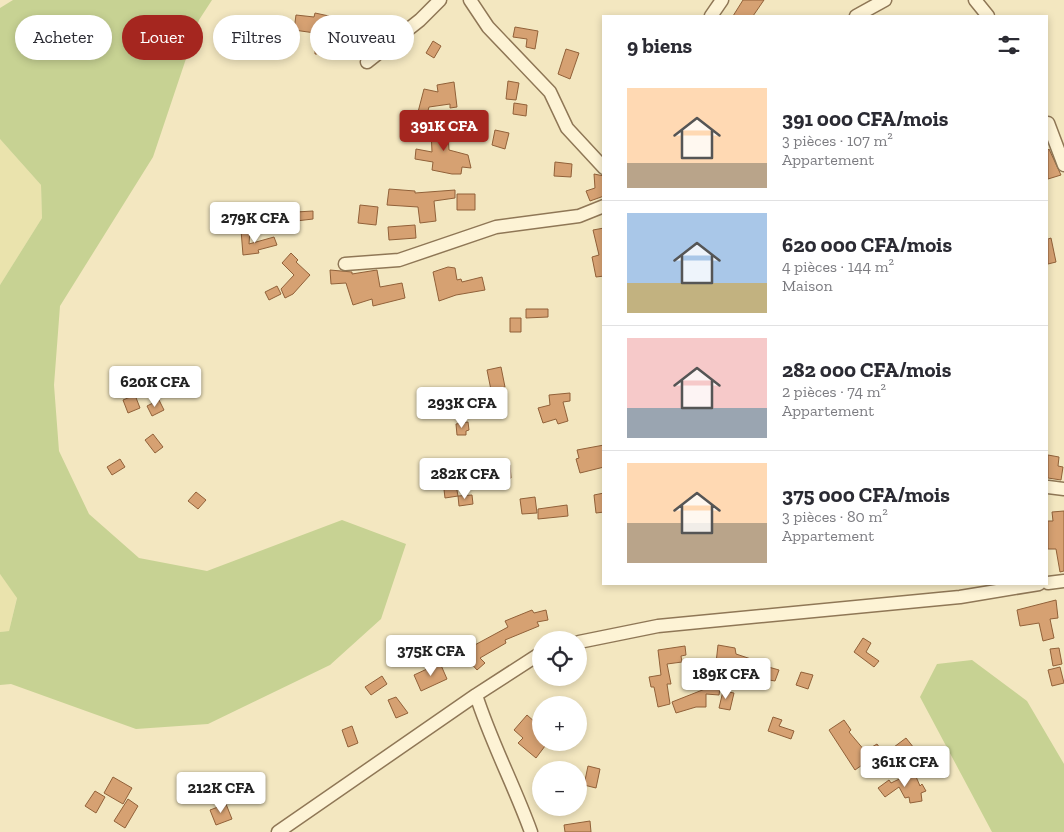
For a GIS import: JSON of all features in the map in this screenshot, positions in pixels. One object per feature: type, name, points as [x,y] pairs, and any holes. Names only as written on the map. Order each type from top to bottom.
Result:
[{"type":"street","points":[[367,62],[420,20],[440,0]]},
{"type":"street","points":[[470,0],[488,27],[550,92],[566,128],[602,166]]},
{"type":"street","points":[[712,15],[722,0]]},
{"type":"street","points":[[858,15],[885,0]]},
{"type":"street","points":[[975,0],[987,15]]},
{"type":"street","points":[[1048,123],[1064,165]]},
{"type":"street","points":[[345,264],[399,260],[496,227],[579,216],[602,207]]},
{"type":"street","points":[[1048,487],[1064,489]]},
{"type":"street","points":[[1048,582],[1064,581]]},
{"type":"street","points":[[587,640],[658,626],[960,597],[1033,585]]},
{"type":"street","points":[[278,832],[476,695],[532,659]]},
{"type":"street","points":[[476,695],[485,722],[512,780],[531,832]]},
{"type":"shaded area","points":[[0,139],[41,185],[42,218],[0,285]]},
{"type":"shaded area","points":[[0,574],[17,597],[9,631],[0,632]]},
{"type":"green space","points":[[13,0],[212,0],[202,15],[122,15],[122,60],[186,60],[153,157],[60,306],[54,385],[59,451],[89,514],[139,558],[207,571],[342,520],[406,544],[381,619],[330,665],[208,724],[136,729],[11,684],[0,685],[0,632],[9,631],[17,598],[0,574],[0,285],[42,218],[41,185],[0,139],[0,8]]},
{"type":"green space","points":[[972,660],[1027,701],[1064,764],[1064,832],[992,832],[920,697],[937,664]]},
{"type":"building","points":[[743,0],[764,0],[754,15],[734,15]]},
{"type":"building","points":[[300,15],[310,17],[310,32],[300,31]]},
{"type":"building","points":[[515,27],[538,31],[535,49],[526,47],[527,39],[513,37]]},
{"type":"building","points":[[433,41],[441,46],[434,58],[426,53]]},
{"type":"building","points":[[566,49],[579,53],[570,79],[558,74]]},
{"type":"building","points":[[508,81],[519,83],[516,100],[506,99]]},
{"type":"building","points":[[454,82],[457,107],[450,108],[450,104],[429,107],[427,114],[418,112],[424,89],[438,92],[437,85]]},
{"type":"building","points":[[514,103],[527,105],[526,116],[513,114]]},
{"type":"building","points":[[462,124],[464,131],[448,134],[449,150],[468,155],[471,168],[462,167],[461,174],[452,174],[432,170],[433,162],[415,159],[416,149],[432,152],[431,130]]},
{"type":"building","points":[[495,130],[509,133],[505,149],[492,145]]},
{"type":"building","points":[[1048,150],[1061,175],[1048,179]]},
{"type":"building","points":[[555,162],[572,164],[571,177],[554,176]]},
{"type":"building","points":[[594,174],[602,176],[602,197],[590,201],[586,191],[595,188]]},
{"type":"building","points":[[389,189],[415,191],[415,193],[455,190],[455,198],[434,201],[436,221],[420,223],[418,207],[387,205]]},
{"type":"building","points":[[457,194],[475,194],[475,210],[457,210]]},
{"type":"building","points":[[360,205],[378,207],[376,225],[358,223]]},
{"type":"building","points":[[313,211],[313,219],[296,221],[296,212]]},
{"type":"building","points":[[415,225],[416,238],[389,240],[388,227]]},
{"type":"building","points":[[602,228],[602,276],[596,277],[592,257],[599,255],[593,230]]},
{"type":"building","points":[[241,230],[250,230],[249,244],[274,237],[277,245],[258,250],[259,253],[243,255]]},
{"type":"building","points":[[1051,238],[1056,262],[1048,264],[1048,239]]},
{"type":"building","points":[[291,253],[298,260],[296,262],[310,275],[293,294],[285,298],[281,289],[294,275],[282,263]]},
{"type":"building","points":[[448,267],[455,268],[457,280],[461,279],[462,282],[482,277],[485,290],[456,295],[439,301],[433,272]]},
{"type":"building","points":[[330,270],[352,272],[352,274],[377,270],[380,287],[402,283],[405,298],[373,306],[372,299],[353,305],[346,283],[331,284]]},
{"type":"building","points":[[277,286],[281,294],[269,300],[265,292]]},
{"type":"building","points":[[526,309],[548,309],[548,317],[526,318]]},
{"type":"building","points":[[510,318],[521,318],[521,332],[510,332]]},
{"type":"building","points":[[501,367],[505,387],[491,390],[487,370]]},
{"type":"building","points":[[150,378],[154,387],[142,392],[138,382]]},
{"type":"building","points":[[570,393],[570,401],[563,402],[568,421],[558,424],[556,419],[543,423],[538,408],[550,405],[549,395]]},
{"type":"building","points":[[135,395],[140,408],[128,413],[123,400]]},
{"type":"building","points":[[159,400],[164,410],[152,416],[147,406]]},
{"type":"building","points":[[468,422],[469,430],[466,431],[466,435],[457,435],[456,424]]},
{"type":"building","points":[[153,434],[163,447],[155,453],[145,440]]},
{"type":"building","points":[[602,445],[602,468],[580,473],[576,459],[579,458],[577,450]]},
{"type":"building","points":[[1048,455],[1059,457],[1058,466],[1063,467],[1061,480],[1048,478]]},
{"type":"building","points":[[120,459],[125,467],[112,475],[107,467]]},
{"type":"building","points":[[510,465],[511,478],[497,480],[495,468]]},
{"type":"building","points":[[455,479],[458,496],[445,498],[443,481]]},
{"type":"building","points":[[196,492],[206,500],[198,509],[188,501]]},
{"type":"building","points":[[602,493],[602,512],[596,513],[594,495]]},
{"type":"building","points":[[472,495],[473,504],[459,506],[458,496]]},
{"type":"building","points":[[535,497],[537,513],[522,514],[520,499]]},
{"type":"building","points":[[567,505],[568,516],[538,519],[538,509]]},
{"type":"building","points":[[1064,511],[1064,571],[1060,572],[1056,549],[1048,549],[1048,521],[1053,521],[1052,512]]},
{"type":"building","points":[[1056,600],[1058,618],[1050,619],[1054,638],[1043,641],[1039,623],[1020,626],[1017,610]]},
{"type":"building","points":[[532,610],[534,613],[546,610],[548,620],[537,622],[539,626],[505,640],[506,643],[480,658],[485,663],[477,670],[461,652],[469,645],[471,647],[508,627],[505,621]]},
{"type":"building","points":[[863,638],[871,643],[866,652],[879,661],[874,667],[854,652]]},
{"type":"building","points":[[718,645],[735,648],[736,654],[779,670],[775,681],[758,678],[758,676],[739,669],[740,667],[716,663]]},
{"type":"building","points":[[685,646],[686,655],[681,656],[682,662],[667,664],[671,684],[667,684],[670,704],[658,707],[654,687],[651,687],[649,677],[661,675],[658,650]]},
{"type":"building","points":[[1059,648],[1062,664],[1053,666],[1050,649]]},
{"type":"building","points":[[440,663],[447,679],[421,691],[414,675]]},
{"type":"building","points":[[1060,667],[1064,683],[1052,686],[1048,670]]},
{"type":"building","points":[[801,672],[813,675],[808,689],[796,685]]},
{"type":"building","points":[[382,676],[387,684],[371,695],[365,687]]},
{"type":"building","points":[[706,680],[721,682],[719,695],[706,694],[706,707],[696,707],[676,713],[672,702],[705,689]]},
{"type":"building","points":[[723,691],[734,693],[730,710],[719,708]]},
{"type":"building","points":[[396,697],[408,713],[396,718],[388,700]]},
{"type":"building","points":[[527,715],[532,719],[532,751],[541,751],[536,758],[518,743],[523,738],[514,730]]},
{"type":"building","points":[[773,717],[782,720],[779,726],[794,731],[791,739],[768,731]]},
{"type":"building","points":[[844,720],[851,730],[849,732],[865,751],[877,744],[882,751],[855,770],[829,730]]},
{"type":"building","points":[[352,726],[358,743],[348,747],[342,730]]},
{"type":"building","points":[[906,738],[926,763],[916,772],[894,747]]},
{"type":"building","points":[[588,766],[600,769],[596,788],[587,786]]},
{"type":"building","points":[[914,772],[920,786],[922,784],[926,791],[921,793],[922,801],[910,803],[909,797],[905,798],[899,787],[885,797],[878,788],[889,780],[891,783]]},
{"type":"building","points":[[248,773],[253,784],[235,791],[230,780]]},
{"type":"building","points":[[113,777],[132,788],[123,804],[104,793]]},
{"type":"building","points":[[95,791],[105,797],[96,813],[85,806]]},
{"type":"building","points":[[128,799],[138,806],[125,828],[114,821]]},
{"type":"building","points":[[226,804],[232,819],[216,825],[210,810]]},
{"type":"building","points":[[590,821],[591,832],[565,832],[564,825]]}]
